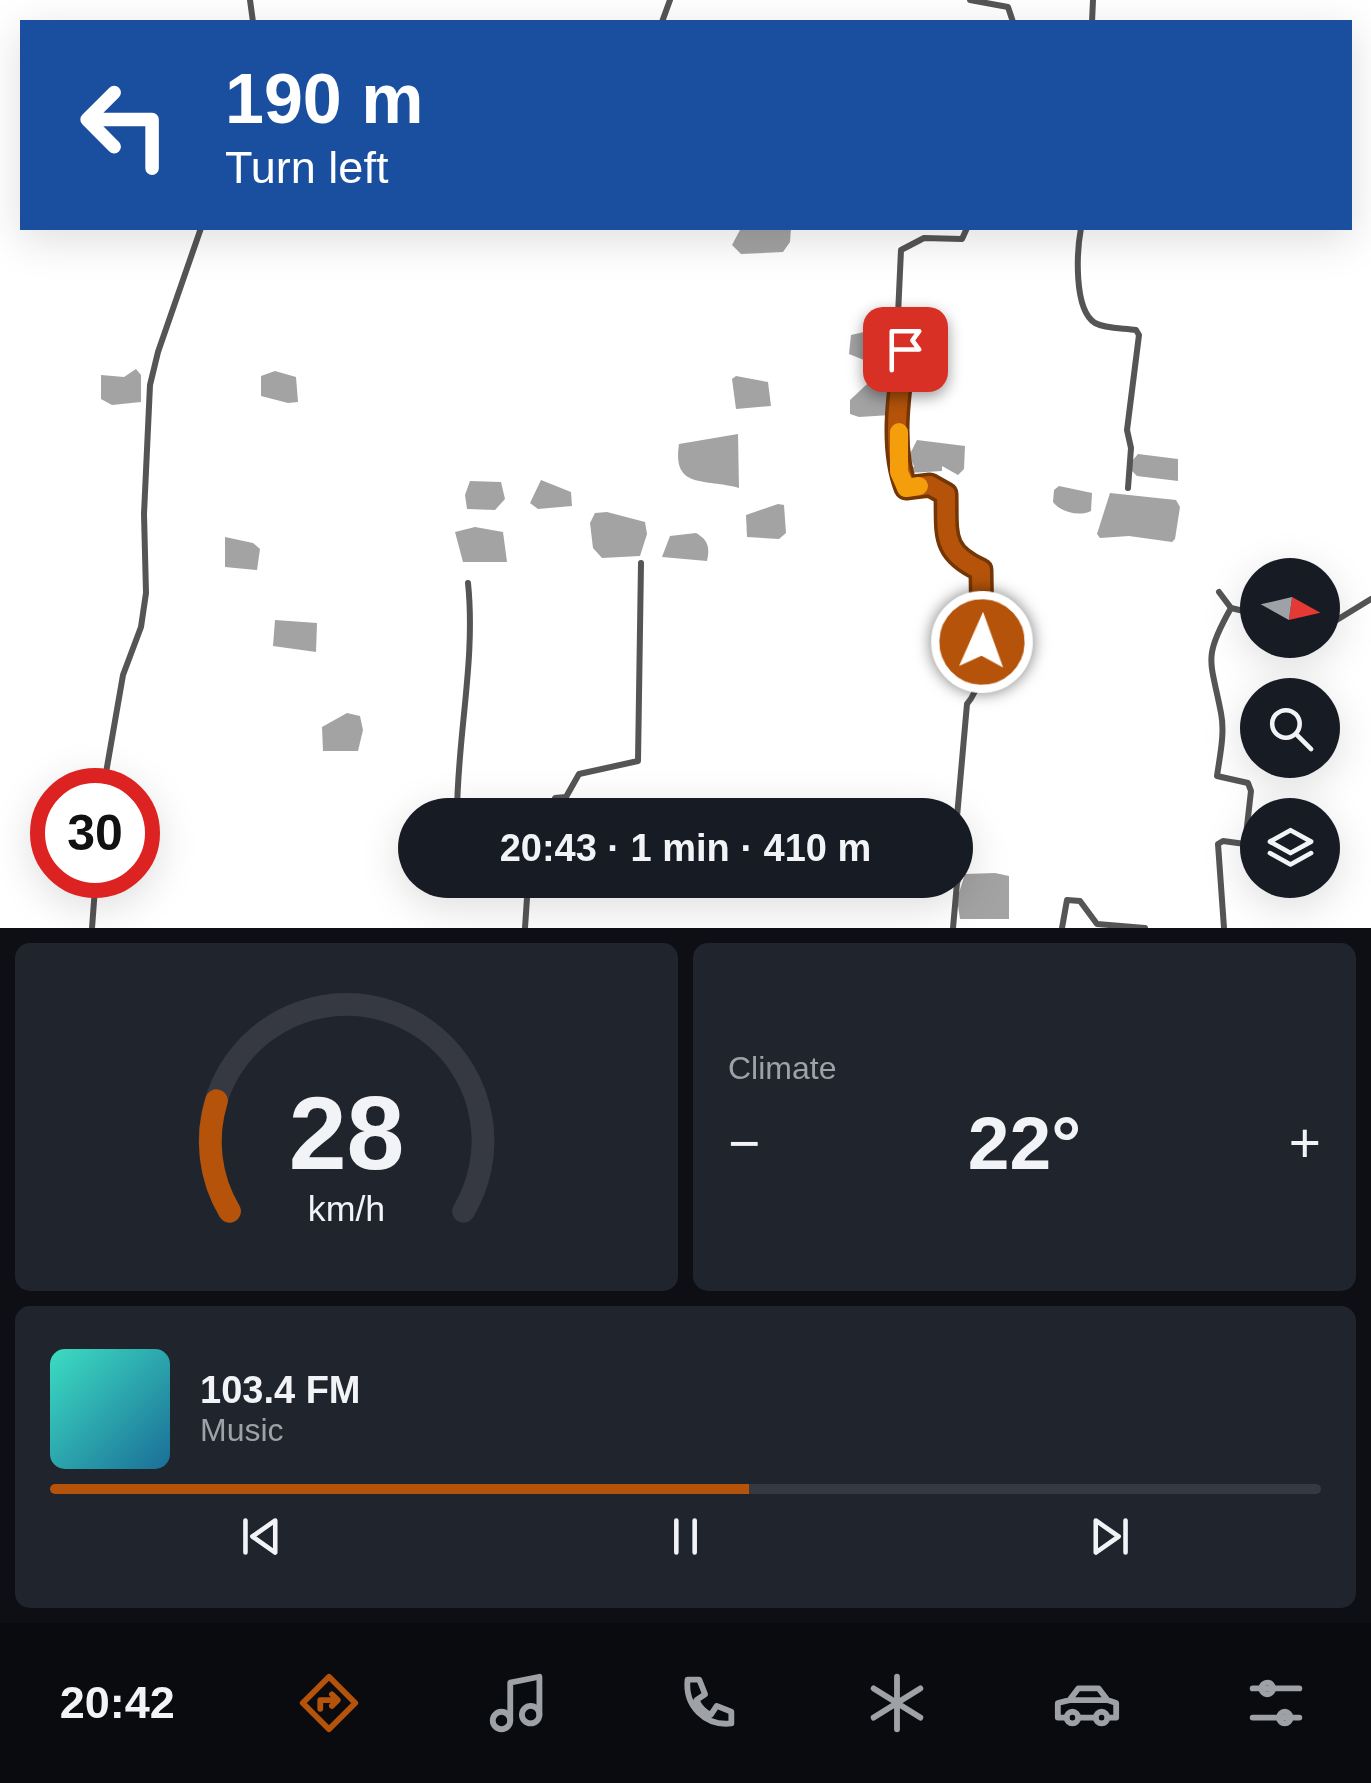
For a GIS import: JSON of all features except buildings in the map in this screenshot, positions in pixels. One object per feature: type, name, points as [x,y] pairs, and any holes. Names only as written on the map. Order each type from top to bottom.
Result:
[{"type":"street","points":[[970,0],[1008,8],[1012,20]]},
{"type":"street","points":[[107,768],[124,675],[141,627],[146,593],[144,514],[150,384],[200,230]]},
{"type":"street","points":[[953,928],[956,883],[969,847],[956,828],[967,704],[977,693],[983,662],[984,593],[981,570],[959,560],[950,544],[946,494],[930,485],[906,488],[899,472],[899,404],[906,333],[898,316],[898,279],[901,250],[924,238],[962,239],[966,230]]},
{"type":"street","points":[[1081,230],[1079,282],[1091,320],[1099,325],[1136,330],[1140,335],[1127,430],[1131,448],[1128,488]]},
{"type":"street","points":[[554,798],[566,797],[578,774],[638,761],[641,563]]},
{"type":"street","points":[[457,798],[469,631],[468,583]]},
{"type":"street","points":[[1219,592],[1231,608],[1240,612]]},
{"type":"street","points":[[1340,618],[1371,600]]},
{"type":"street","points":[[1224,928],[1218,844],[1244,844],[1251,791],[1248,783],[1217,776],[1223,731],[1210,674],[1210,650],[1231,608]]},
{"type":"street","points":[[92,928],[94,898]]},
{"type":"street","points":[[525,928],[527,898]]},
{"type":"street","points":[[1062,928],[1066,900],[1080,901],[1097,924],[1145,928]]},
{"type":"shaded area","points":[[740,230],[791,230],[790,242],[783,252],[741,254],[732,245]]},
{"type":"shaded area","points":[[873,330],[887,343],[887,353],[864,360],[849,354],[851,335]]},
{"type":"shaded area","points":[[136,369],[141,375],[141,402],[112,405],[101,399],[101,375],[124,377]]},
{"type":"shaded area","points":[[275,371],[296,377],[298,402],[261,396],[261,376]]},
{"type":"shaded area","points":[[881,371],[894,373],[896,378],[891,415],[850,414],[850,400]]},
{"type":"shaded area","points":[[736,376],[768,382],[771,406],[736,409],[732,379]]},
{"type":"shaded area","points":[[738,434],[739,488],[694,479],[681,469],[679,444]]},
{"type":"shaded area","points":[[917,440],[965,446],[964,469],[958,475],[942,466],[942,471],[909,473],[914,466],[909,456]]},
{"type":"shaded area","points":[[1138,454],[1178,459],[1178,481],[1137,476],[1132,471],[1132,461]]},
{"type":"shaded area","points":[[541,480],[571,492],[572,506],[538,509],[530,503]]},
{"type":"shaded area","points":[[470,481],[501,482],[505,499],[495,510],[467,509],[465,495]]},
{"type":"shaded area","points":[[1059,486],[1092,493],[1091,511],[1076,513],[1056,506],[1054,490]]},
{"type":"shaded area","points":[[1110,493],[1176,500],[1180,507],[1175,539],[1172,542],[1129,536],[1100,538],[1097,534]]},
{"type":"shaded area","points":[[784,505],[786,533],[779,539],[747,537],[746,515]]},
{"type":"shaded area","points":[[607,512],[645,522],[647,534],[640,556],[602,558],[593,548],[590,523],[595,513]]},
{"type":"shaded area","points":[[475,527],[503,532],[507,562],[463,562],[455,532]]},
{"type":"shaded area","points":[[696,533],[707,544],[707,561],[662,557],[670,536]]},
{"type":"shaded area","points":[[225,537],[253,543],[260,549],[257,570],[225,567]]},
{"type":"shaded area","points":[[275,620],[317,623],[316,652],[273,646]]},
{"type":"shaded area","points":[[347,713],[360,716],[363,730],[358,751],[323,751],[322,727]]},
{"type":"shaded area","points":[[973,874],[1009,876],[1009,919],[960,919],[957,899],[973,898]]},
{"type":"slow traffic","points":[[899,432],[899,472],[906,488],[919,486]]},
{"type":"route","points":[[905,349],[899,404],[899,472],[906,488],[930,485],[946,494],[950,544],[959,560],[981,570],[982,642]]}]
